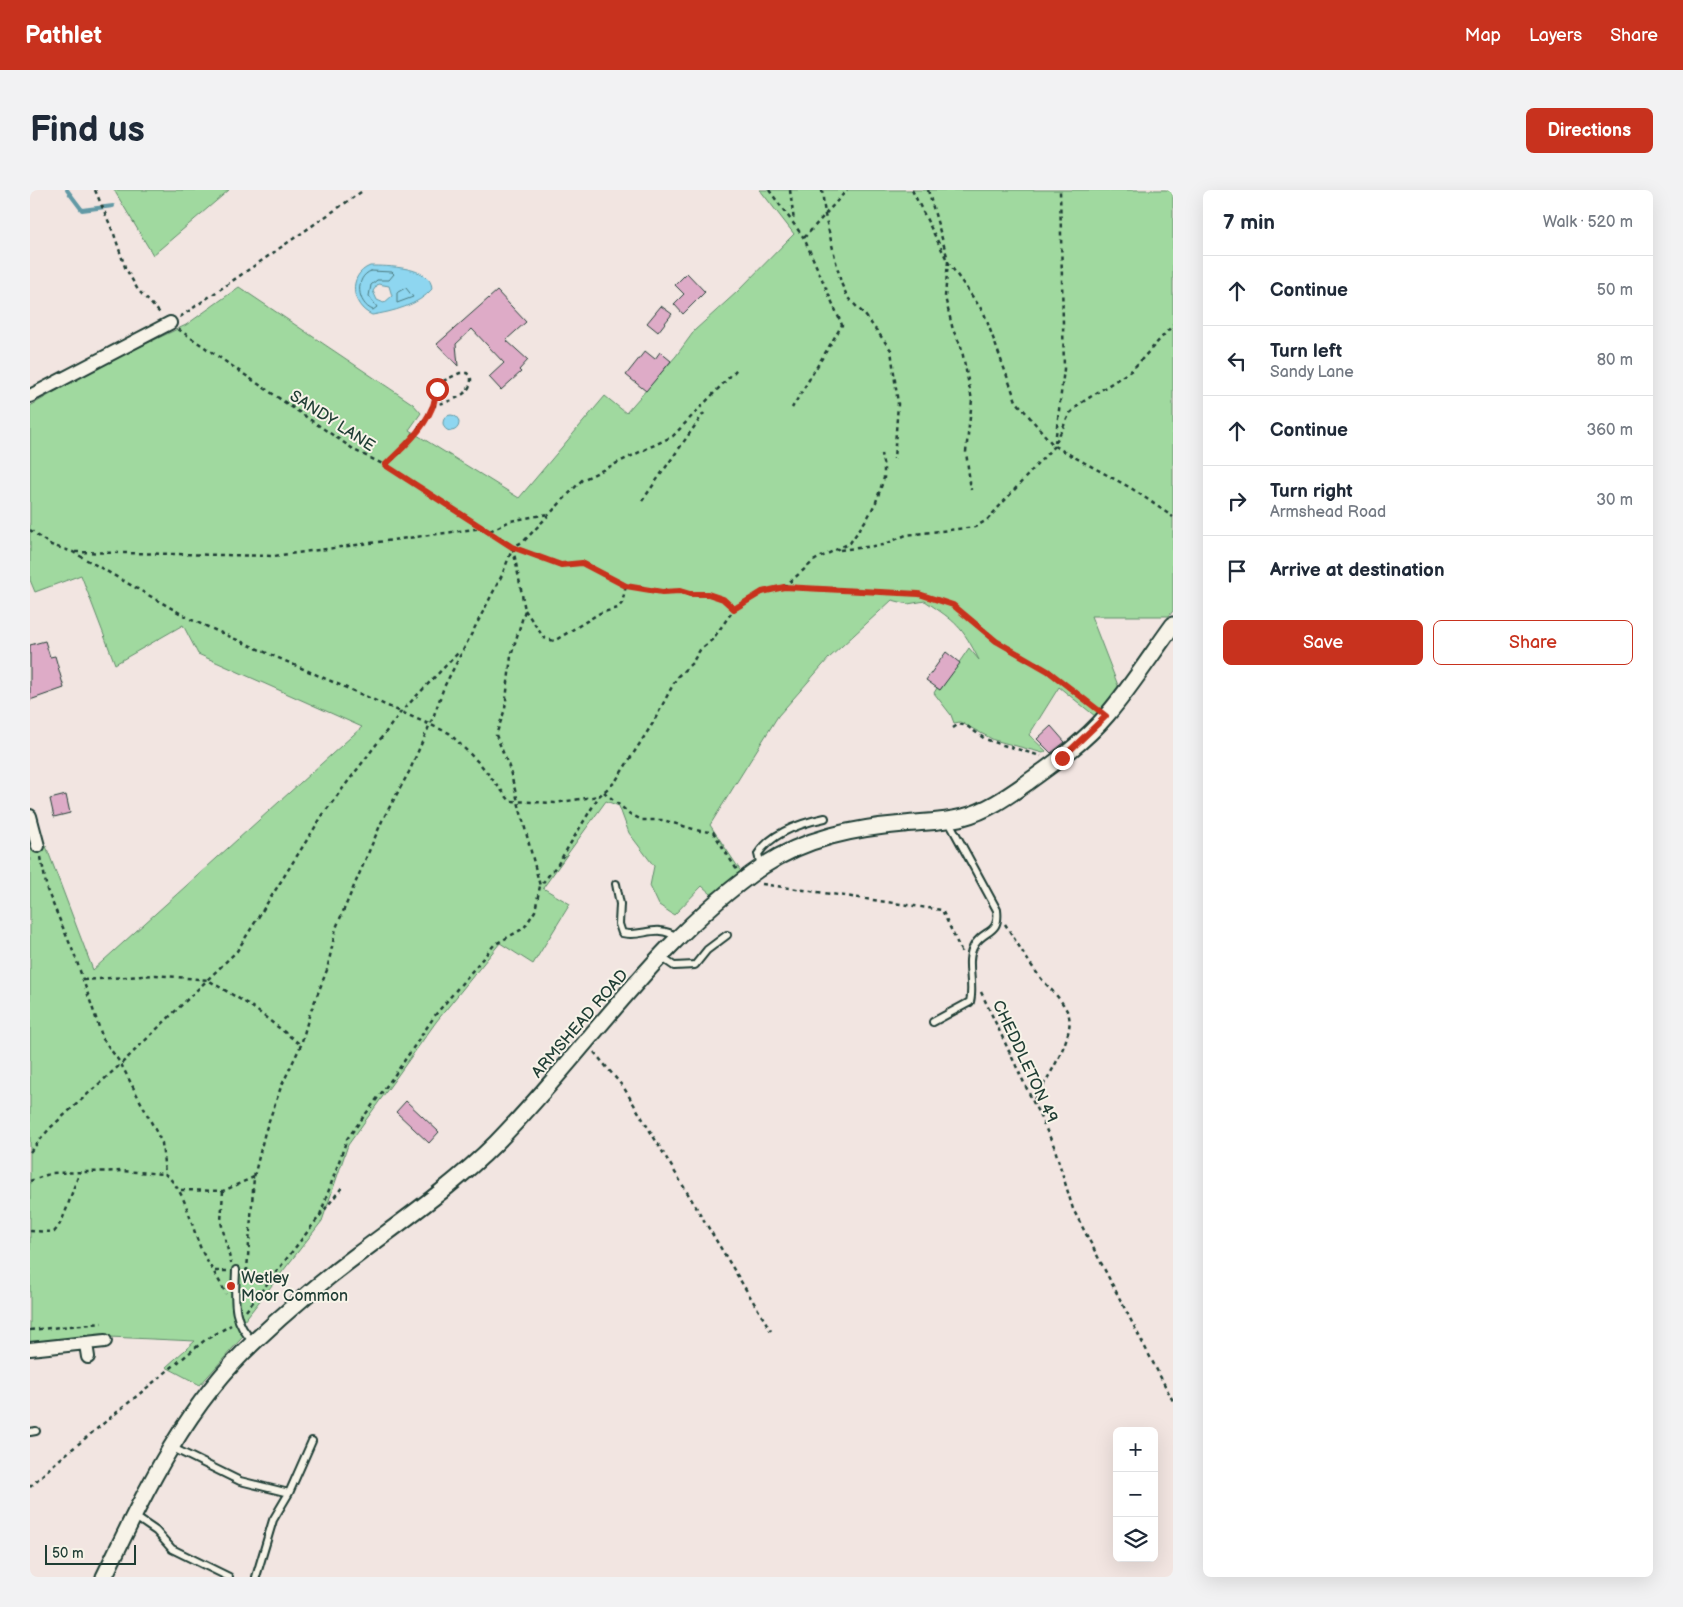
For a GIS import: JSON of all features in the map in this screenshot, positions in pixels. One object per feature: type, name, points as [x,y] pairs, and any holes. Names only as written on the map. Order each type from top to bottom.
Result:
[{"type":"street","points":[[30,396],[170,323]]},
{"type":"street","name":"ARMSHEAD ROAD","points":[[104,1577],[170,1446],[198,1405],[254,1342],[354,1257],[428,1203],[495,1144],[661,956],[706,910],[762,867],[785,854],[817,840],[886,825],[961,818],[996,803],[1052,765],[1106,716],[1173,625]]},
{"type":"street","points":[[30,816],[38,846]]},
{"type":"street","points":[[30,1349],[105,1341]]},
{"type":"street","points":[[86,1344],[88,1357]]},
{"type":"lane","points":[[762,867],[758,854],[774,839],[788,829],[806,822],[825,818]]},
{"type":"lane","points":[[933,1022],[970,1002],[972,972],[970,958],[976,943],[995,927],[997,923],[997,910],[947,819]]},
{"type":"lane","points":[[616,884],[620,904],[619,924],[622,932],[627,934],[653,930],[669,932],[678,938]]},
{"type":"lane","points":[[661,956],[674,966],[695,965],[707,950],[727,934]]},
{"type":"lane","points":[[234,1270],[234,1310],[244,1334],[254,1342]]},
{"type":"lane","points":[[256,1577],[273,1520],[312,1441]]},
{"type":"lane","points":[[170,1446],[240,1480],[288,1493]]},
{"type":"lane","points":[[134,1516],[156,1531],[172,1549],[214,1572],[229,1577]]},
{"type":"path","name":"SANDY LANE","points":[[95,190],[114,234],[125,267],[145,298],[170,323],[356,450],[385,465],[484,527],[512,547],[561,565],[582,563],[626,586],[662,592],[680,591],[690,594],[708,594],[723,599],[734,609]]},
{"type":"path","points":[[170,323],[364,190]]},
{"type":"path","points":[[770,190],[795,222],[804,238],[842,325],[792,408]]},
{"type":"path","points":[[790,190],[795,222]]},
{"type":"path","points":[[822,190],[825,215],[841,283],[848,298],[865,315],[892,350],[898,404],[894,459]]},
{"type":"path","points":[[804,238],[846,190]]},
{"type":"path","points":[[912,190],[948,262],[984,313],[1016,401],[1054,446],[1131,488],[1173,517]]},
{"type":"path","points":[[928,190],[948,262],[945,297],[952,330],[961,346],[972,400],[966,452],[971,490]]},
{"type":"path","points":[[1054,446],[1064,369],[1060,190]]},
{"type":"path","points":[[838,550],[883,545],[906,535],[976,526],[987,520],[1054,446],[1070,413],[1081,403],[1132,370],[1173,325]]},
{"type":"path","points":[[248,1270],[254,1177],[265,1132],[281,1087],[301,1045],[309,1016],[327,970],[336,928],[382,821],[408,772],[462,650],[502,575],[512,547],[524,541],[582,480],[673,436],[738,368]]},
{"type":"path","points":[[385,465],[399,453],[433,406],[437,389],[441,382],[460,373],[467,374],[471,379],[468,390],[462,395],[433,406]]},
{"type":"path","points":[[642,501],[704,413]]},
{"type":"path","points":[[784,587],[815,560],[850,543],[876,502],[884,478],[881,454]]},
{"type":"path","points":[[490,531],[510,521],[550,514]]},
{"type":"path","points":[[73,552],[274,556],[484,527]]},
{"type":"path","points":[[30,530],[51,544],[73,552],[192,620],[449,733],[481,765],[510,801],[555,803],[599,796]]},
{"type":"path","points":[[512,547],[525,610],[544,638],[554,641],[600,613],[618,608],[622,603],[626,586]]},
{"type":"path","points":[[540,886],[558,864],[599,796],[615,782],[653,724],[677,677],[692,662],[700,650],[713,639],[734,609],[762,592],[784,587],[919,594],[953,605],[996,641],[1048,671],[1106,716]]},
{"type":"path","points":[[320,1215],[347,1139],[394,1076],[436,1014],[494,945],[524,928],[535,911],[540,886],[509,767],[496,735],[505,708],[511,656],[525,610]]},
{"type":"path","points":[[30,1152],[50,1128],[122,1064],[237,950],[324,813],[401,712],[462,650]]},
{"type":"path","points":[[953,728],[959,724],[967,726],[1003,746],[1035,753],[1052,765]]},
{"type":"path","points":[[604,792],[630,814],[642,820],[663,820],[700,831],[712,832],[744,881]]},
{"type":"path","points":[[38,846],[47,890],[59,914],[102,1039],[122,1064],[162,1143],[165,1174],[180,1190],[205,1257],[216,1271],[227,1298]]},
{"type":"path","name":"CHEDDLETON 49","points":[[744,881],[942,910],[1054,1146],[1073,1209],[1173,1401]]},
{"type":"path","points":[[997,910],[1039,975],[1068,1013],[1070,1025],[1066,1038],[1048,1080],[1033,1101]]},
{"type":"path","points":[[83,980],[156,975],[208,980],[251,1006],[301,1045]]},
{"type":"path","points":[[585,1042],[624,1088],[772,1331]]},
{"type":"path","points":[[30,1181],[52,1173],[122,1171],[165,1174]]},
{"type":"path","points":[[30,1231],[54,1232],[62,1224],[66,1204],[80,1173]]},
{"type":"path","points":[[180,1190],[223,1191],[254,1177]]},
{"type":"path","points":[[30,1487],[54,1464],[205,1340],[238,1321],[343,1186]]},
{"type":"path","points":[[223,1191],[220,1222],[234,1270]]},
{"type":"path","points":[[30,1330],[102,1322]]},
{"type":"green space","points":[[114,190],[229,190],[153,255]]},
{"type":"green space","points":[[760,190],[1173,190],[1173,611],[1169,616],[1091,616],[1119,688],[1095,716],[1059,687],[1029,735],[1046,751],[1043,753],[994,740],[960,722],[954,723],[951,715],[934,693],[937,688],[940,690],[969,648],[979,660],[963,632],[936,608],[925,601],[908,604],[892,600],[829,658],[778,716],[710,825],[744,876],[711,894],[702,886],[674,915],[659,905],[650,886],[654,866],[629,833],[619,806],[606,801],[543,888],[570,904],[533,964],[500,943],[436,1022],[348,1145],[322,1221],[244,1321],[242,1325],[248,1331],[200,1385],[166,1367],[195,1341],[109,1337],[108,1334],[30,1342],[30,844],[32,850],[46,846],[93,970],[362,727],[198,654],[183,625],[115,664],[81,575],[35,592],[30,580],[30,406],[105,363],[186,325],[239,287],[413,404],[421,413],[409,430],[519,498],[605,396],[626,413],[676,356],[695,330],[737,292],[794,234]]},
{"type":"water","points":[[370,266],[407,269],[425,276],[430,281],[432,289],[427,295],[413,303],[396,310],[372,315],[360,305],[354,290],[358,276]],"holes":[[[378,284],[389,286],[392,296],[384,303],[377,300],[373,291]]]},
{"type":"water","points":[[448,415],[454,415],[459,420],[457,429],[448,431],[443,426],[443,420]]},
{"type":"building","points":[[687,273],[705,292],[683,314],[674,304],[684,294],[675,285]]},
{"type":"building","points":[[497,291],[526,322],[506,340],[528,360],[519,370],[521,372],[501,390],[489,377],[504,363],[472,329],[456,344],[458,366],[437,344]]},
{"type":"building","points":[[661,306],[672,314],[658,332],[647,323]]},
{"type":"building","points":[[645,351],[655,359],[660,352],[671,361],[646,391],[626,375]]},
{"type":"building","points":[[45,641],[50,657],[55,656],[64,688],[30,700],[30,645]]},
{"type":"building","points":[[946,652],[960,663],[940,690],[926,680]]},
{"type":"building","points":[[1051,726],[1065,742],[1051,753],[1037,739]]},
{"type":"building","points":[[66,795],[70,813],[54,817],[50,799]]},
{"type":"building","points":[[406,1101],[439,1132],[429,1143],[396,1112]]},
{"type":"waterway","points":[[67,190],[82,210],[113,206]]},
{"type":"place","name":"Wetley Moor Common","points":[[231,1286]]},
{"type":"route","points":[[437,389],[433,406],[428,416],[399,453],[385,465],[490,531],[512,547],[561,565],[582,563],[626,586],[662,592],[680,591],[690,594],[708,594],[723,599],[734,609],[762,592],[784,587],[919,594],[953,605],[996,641],[1048,671],[1106,716],[1062,758]]}]
